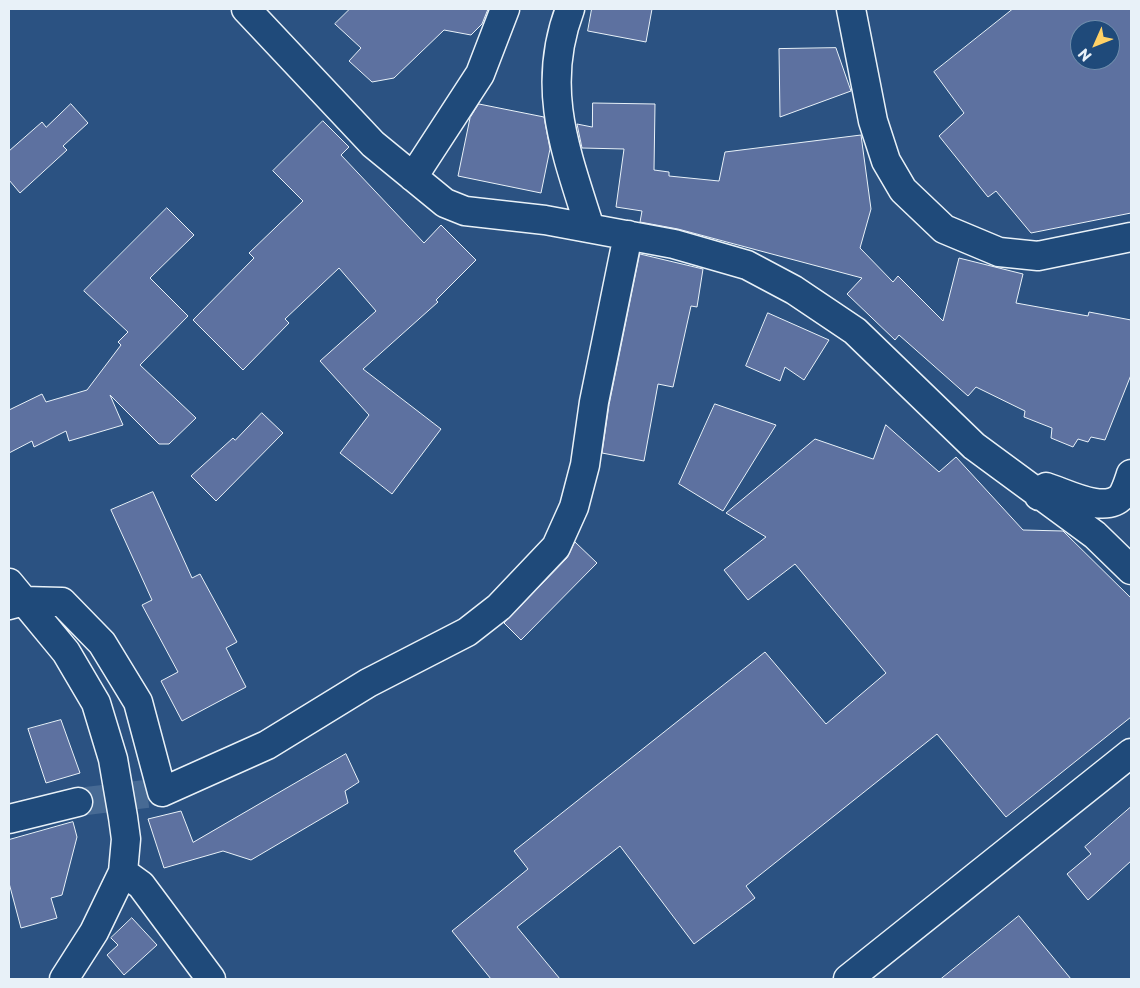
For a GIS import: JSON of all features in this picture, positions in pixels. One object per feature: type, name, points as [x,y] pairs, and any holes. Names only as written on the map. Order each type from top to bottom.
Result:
[{"type":"street","points":[[246,9],[373,144],[445,203],[464,212],[590,228],[674,244],[747,265],[794,290],[855,331],[974,446],[1095,535],[1131,570]]},
{"type":"street","points":[[413,177],[480,74],[505,9]]},
{"type":"street","points":[[570,9],[561,33],[556,74],[561,135],[590,228]]},
{"type":"street","points":[[851,9],[873,121],[886,161],[903,190],[944,230],[1000,252],[1038,256],[1131,237]]},
{"type":"street","points":[[14,596],[62,602],[102,643],[138,702],[162,792],[267,745],[368,683],[467,632],[499,607],[556,547],[574,508],[585,465],[594,402],[628,235]]},
{"type":"street","points":[[1040,496],[1046,487],[1098,505],[1115,501],[1123,495],[1131,474]]},
{"type":"street","points":[[14,596],[66,652],[96,704],[113,759],[126,839],[123,872],[94,932],[64,979]]},
{"type":"street","points":[[848,979],[1131,753]]},
{"type":"street","points":[[9,819],[78,802]]},
{"type":"street","points":[[123,872],[141,885],[211,979]]},
{"type":"building","points":[[350,9],[488,9],[482,24],[471,35],[444,30],[394,78],[372,82],[349,61],[361,48],[335,24]]},
{"type":"building","points":[[592,9],[652,9],[646,42],[588,31]]},
{"type":"building","points":[[1013,9],[1131,9],[1131,213],[1031,233],[996,191],[988,197],[939,136],[964,113],[934,72]]},
{"type":"building","points":[[836,48],[851,91],[780,117],[779,49]]},
{"type":"building","points":[[593,103],[655,104],[654,170],[669,172],[669,176],[719,181],[725,152],[861,135],[871,209],[860,248],[893,282],[898,276],[943,321],[959,258],[1023,274],[1016,303],[1088,316],[1089,312],[1131,320],[1131,375],[1105,440],[1091,437],[1088,442],[1078,439],[1073,447],[1051,438],[1052,428],[1024,417],[1025,411],[976,387],[968,396],[899,335],[895,340],[847,294],[862,278],[678,229],[640,222],[642,211],[616,207],[624,149],[582,148],[577,124],[592,127]]},
{"type":"building","points":[[71,104],[88,123],[63,146],[67,150],[20,193],[9,180],[9,151],[42,122],[46,127]]},
{"type":"building","points":[[479,104],[544,117],[550,149],[541,193],[458,176],[470,118]]},
{"type":"building","points":[[323,121],[349,147],[341,155],[424,243],[441,225],[476,260],[436,300],[438,302],[363,369],[441,429],[392,494],[340,453],[369,415],[320,361],[376,311],[339,268],[285,319],[289,323],[243,370],[193,320],[254,258],[249,253],[303,201],[273,171]]},
{"type":"building","points":[[167,208],[194,235],[150,278],[188,316],[140,365],[196,418],[169,444],[159,444],[110,395],[123,425],[69,441],[66,431],[34,447],[32,441],[9,453],[9,410],[42,394],[46,402],[87,390],[121,345],[118,342],[128,332],[84,291]]},
{"type":"building","points":[[640,254],[703,269],[697,307],[691,306],[673,387],[658,384],[644,461],[602,453],[609,405]]},
{"type":"building","points":[[768,313],[829,340],[804,380],[785,367],[780,381],[746,366]]},
{"type":"building","points":[[715,404],[776,425],[723,511],[679,484]]},
{"type":"building","points":[[262,413],[283,433],[216,501],[191,476],[233,438],[235,440]]},
{"type":"building","points":[[886,425],[939,472],[956,457],[1023,530],[1063,531],[1131,598],[1131,717],[1006,817],[937,734],[746,886],[755,898],[694,944],[620,846],[517,927],[560,979],[491,979],[452,931],[528,869],[514,851],[765,652],[826,724],[886,673],[795,564],[748,600],[724,570],[766,537],[726,513],[815,439],[873,459]]},
{"type":"building","points":[[153,492],[192,578],[200,574],[237,642],[226,648],[246,687],[182,721],[161,681],[178,672],[142,605],[152,600],[111,510]]},
{"type":"building","points":[[575,542],[597,563],[521,640],[504,623],[567,558]]},
{"type":"building","points":[[61,720],[80,773],[46,783],[28,729]]},
{"type":"building","points":[[346,754],[359,782],[345,791],[348,803],[251,860],[223,851],[164,868],[148,819],[181,811],[193,842]]},
{"type":"building","points":[[1131,807],[1131,861],[1088,900],[1067,874],[1091,854],[1085,847]]},
{"type":"building","points":[[73,822],[77,837],[62,895],[51,898],[57,918],[21,928],[9,883],[9,840]]},
{"type":"building","points":[[1019,916],[1071,979],[941,979]]},
{"type":"building","points":[[132,918],[157,945],[124,975],[107,955],[118,945],[111,938]]},
{"type":"tunnel","points":[[78,802],[162,792]]}]
